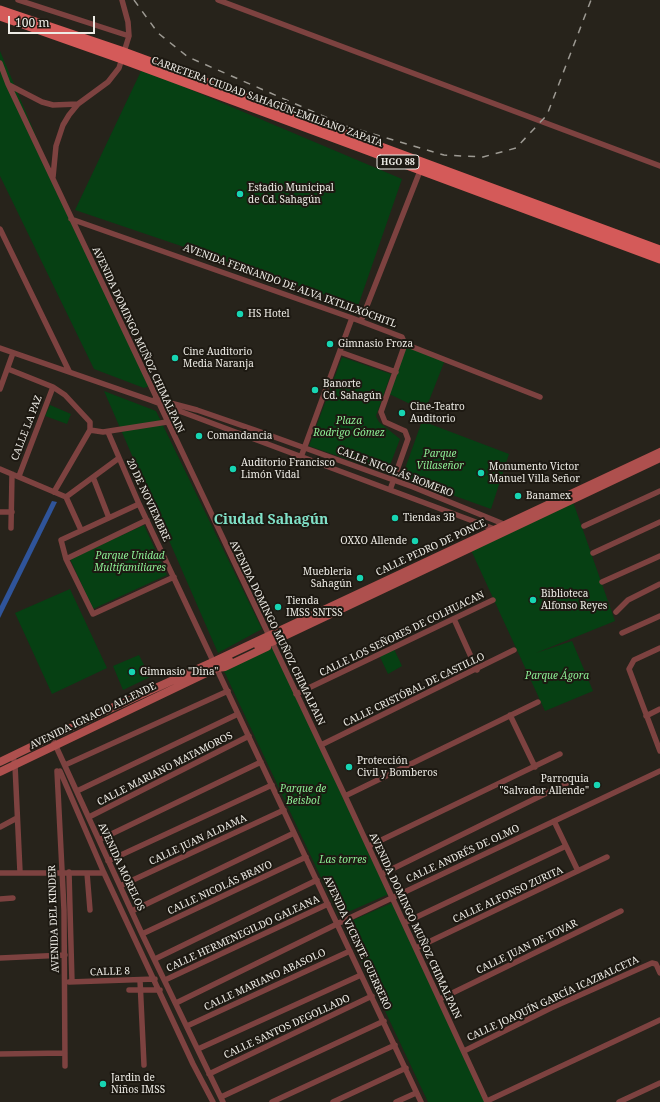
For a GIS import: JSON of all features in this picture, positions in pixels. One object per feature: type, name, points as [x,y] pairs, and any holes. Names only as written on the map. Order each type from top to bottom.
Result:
[{"type":"main road","name":"CARRETERA CIUDAD SAHAGÚN-EMILIANO ZAPATA","points":[[0,10],[406,161],[660,250]]},
{"type":"main road","name":"CARRETERA CIUDAD SAHAGÚN-EMILIANO ZAPATA","points":[[0,16],[120,55]]},
{"type":"main road","name":"CARRETERA CIUDAD SAHAGÚN-EMILIANO ZAPATA","points":[[406,161],[420,170],[456,179],[660,259]]},
{"type":"street","points":[[18,0],[128,36]]},
{"type":"street","points":[[52,177],[54,156],[59,136],[69,115],[78,104],[102,88],[115,75],[124,56],[128,36],[128,22],[122,0]]},
{"type":"street","points":[[218,0],[660,166]]},
{"type":"street","name":"AVENIDA DOMINGO MUÑOZ CHIMALPAIN","points":[[0,63],[8,84],[72,219],[155,401],[167,422],[369,846],[487,1102]]},
{"type":"street","points":[[8,84],[28,96],[42,102],[53,104],[78,104]]},
{"type":"street","points":[[361,321],[420,170]]},
{"type":"street","name":"AVENIDA FERNANDO DE ALVA IXTLILXÓCHITL","points":[[72,219],[361,321],[402,337],[405,344],[540,397]]},
{"type":"street","points":[[0,229],[68,371]]},
{"type":"street","points":[[302,457],[352,318]]},
{"type":"street","points":[[390,490],[408,439],[405,431],[387,424],[381,416],[381,410],[405,344]]},
{"type":"street","points":[[0,348],[155,401]]},
{"type":"street","points":[[340,352],[396,372]]},
{"type":"street","points":[[0,389],[13,353]]},
{"type":"street","points":[[8,368],[53,387],[65,395],[90,422],[91,429],[60,494]]},
{"type":"street","name":"CALLE LA PAZ","points":[[19,476],[53,387]]},
{"type":"street","name":"CALLE NICOLÁS ROMERO","points":[[155,401],[197,410],[393,480],[503,529]]},
{"type":"street","name":"CALLE NICOLÁS ROMERO","points":[[155,401],[494,529]]},
{"type":"street","points":[[194,417],[197,410]]},
{"type":"street","points":[[91,429],[99,433],[167,422]]},
{"type":"street","name":"20 DE NOVIEMBRE","points":[[108,432],[139,504],[215,665]]},
{"type":"street","name":"CALLE PEDRO DE PONCE","points":[[270,639],[659,454]]},
{"type":"street","name":"CALLE PEDRO DE PONCE","points":[[270,639],[494,529],[512,528],[659,454]]},
{"type":"street","points":[[60,494],[93,477],[119,458]]},
{"type":"street","points":[[0,469],[60,494],[81,530]]},
{"type":"street","points":[[358,478],[362,469]]},
{"type":"street","points":[[11,528],[12,474]]},
{"type":"street","points":[[93,477],[109,518]]},
{"type":"street","points":[[584,526],[660,491]]},
{"type":"street","points":[[139,504],[64,538],[61,542],[66,559],[93,614],[174,577]]},
{"type":"street","points":[[0,512],[12,512]]},
{"type":"street","points":[[66,559],[147,520]]},
{"type":"street","points":[[594,553],[660,522]]},
{"type":"street","points":[[602,582],[660,556]]},
{"type":"street","points":[[616,612],[628,600],[660,584]]},
{"type":"street","name":"CALLE LOS SEÑORES DE COLHUACAN","points":[[296,694],[454,620],[493,600]]},
{"type":"street","points":[[622,633],[660,616]]},
{"type":"street","points":[[454,620],[477,670]]},
{"type":"street","name":"CALLE PEDRO DE PONCE","points":[[215,665],[225,667],[269,646],[270,639]]},
{"type":"street","points":[[660,648],[634,660],[630,669],[660,751]]},
{"type":"street","name":"CALLE CRISTÓBAL DE CASTILLO","points":[[321,746],[477,670],[514,650]]},
{"type":"street","name":"AVENIDA VICENTE GUERRERO","points":[[215,665],[421,1102]]},
{"type":"street","name":"AVENIDA IGNACIO ALLENDE","points":[[0,762],[12,756],[54,741],[215,665]]},
{"type":"street","points":[[65,765],[228,691]]},
{"type":"street","points":[[345,796],[538,702]]},
{"type":"street","points":[[646,716],[660,709]]},
{"type":"street","name":"CALLE MARIANO MATAMOROS","points":[[77,791],[238,714]]},
{"type":"street","points":[[510,715],[535,767]]},
{"type":"street","name":"CALLE MARIANO MATAMOROS","points":[[89,817],[249,736]]},
{"type":"street","name":"AVENIDA IGNACIO ALLENDE","points":[[0,772],[15,765],[54,741]]},
{"type":"street","name":"AVENIDA MORELOS","points":[[54,741],[142,934],[222,1100]]},
{"type":"street","points":[[369,846],[560,754]]},
{"type":"street","points":[[12,756],[15,765],[20,872]]},
{"type":"street","points":[[99,840],[261,762]]},
{"type":"street","name":"AVENIDA MORELOS","points":[[58,771],[193,1064],[213,1102]]},
{"type":"street","name":"AVENIDA DEL KINDER","points":[[58,771],[61,872],[64,910],[65,1066]]},
{"type":"street","name":"CALLE ANDRÉS DE OLMO","points":[[337,924],[660,771]]},
{"type":"street","points":[[382,874],[571,781]]},
{"type":"street","points":[[108,861],[272,785]]},
{"type":"street","name":"CALLE JUAN ALDAMA","points":[[120,886],[284,810]]},
{"type":"street","points":[[0,827],[17,818]]},
{"type":"street","points":[[554,821],[578,871]]},
{"type":"street","points":[[132,911],[294,833]]},
{"type":"street","points":[[404,923],[566,846]]},
{"type":"street","name":"CALLE NICOLÁS BRAVO","points":[[142,934],[306,857]]},
{"type":"street","name":"CALLE ALFONSO ZURITA","points":[[416,948],[607,857]]},
{"type":"street","points":[[69,872],[72,982]]},
{"type":"street","points":[[0,873],[104,873]]},
{"type":"street","points":[[87,873],[90,910]]},
{"type":"street","points":[[155,959],[317,880]]},
{"type":"street","points":[[0,899],[13,898]]},
{"type":"street","name":"CALLE HERMENEGILDO GALEANA","points":[[165,980],[328,904]]},
{"type":"street","name":"CALLE JUAN DE TOVAR","points":[[440,999],[621,911]]},
{"type":"street","points":[[176,1003],[337,924]]},
{"type":"street","name":"CALLE MARIANO ABASOLO","points":[[187,1026],[350,951]]},
{"type":"street","points":[[0,958],[65,955]]},
{"type":"street","name":"CALLE JOAQUÍN GARCÍA ICAZBALCETA","points":[[464,1051],[650,964],[656,964],[660,973]]},
{"type":"street","points":[[198,1049],[362,975]]},
{"type":"street","name":"CALLE 8","points":[[65,982],[155,979]]},
{"type":"street","points":[[140,980],[144,1065]]},
{"type":"street","points":[[129,990],[160,990]]},
{"type":"street","name":"CALLE SANTOS DEGOLLADO","points":[[209,1074],[372,996]]},
{"type":"street","points":[[487,1102],[660,1020]]},
{"type":"street","points":[[222,1100],[384,1021]]},
{"type":"street","points":[[272,1102],[395,1045]]},
{"type":"street","points":[[0,1054],[65,1053]]},
{"type":"street","points":[[333,1102],[406,1068]]},
{"type":"street","points":[[619,1102],[660,1083]]},
{"type":"street","points":[[396,1102],[416,1093]]},
{"type":"green space","points":[[0,51],[69,214],[149,386],[144,388],[94,369],[0,176]]},
{"type":"green space","name":"Estadio Municipal de Cd. Sahagún","points":[[142,69],[402,179],[358,306],[75,210]]},
{"type":"green space","points":[[405,344],[445,360],[425,411],[387,393]]},
{"type":"green space","name":"Plaza Rodrigo Gómez","points":[[342,357],[391,374],[376,416],[379,422],[400,439],[387,473],[309,446]]},
{"type":"green space","points":[[104,391],[156,411],[262,629],[218,653]]},
{"type":"green space","points":[[50,405],[71,414],[67,424],[45,416]]},
{"type":"green space","name":"Parque Villaseñor","points":[[422,421],[509,454],[491,509],[402,477]]},
{"type":"green space","name":"Parque Ágora","points":[[572,499],[615,621],[536,653],[572,641],[593,691],[545,711],[470,548]]},
{"type":"green space","name":"Parque Unidad Multifamiliares","points":[[144,525],[167,575],[93,609],[70,559]]},
{"type":"green space","points":[[70,589],[107,668],[52,694],[15,613]]},
{"type":"green space","name":"Las torres","points":[[272,646],[389,894],[339,916],[223,669]]},
{"type":"green space","points":[[394,649],[402,666],[388,674],[379,655]]},
{"type":"green space","name":"Gimnasio \"Dina\"","points":[[139,655],[150,677],[123,690],[113,666]]},
{"type":"green space","points":[[394,902],[486,1102],[428,1102],[344,924]]},
{"type":"water","points":[[52,501],[57,502],[0,618],[0,606]]},
{"type":"railway","points":[[134,0],[158,33],[188,57],[346,126],[444,155],[483,157],[516,148],[547,115],[591,0]]},
{"type":"place","name":"Estadio Municipal de Cd. Sahagún","points":[[240,194]]},
{"type":"place","name":"HS Hotel","points":[[240,314]]},
{"type":"place","name":"Gimnasio Froza","points":[[330,344]]},
{"type":"place","name":"Cine Auditorio Media Naranja","points":[[175,358]]},
{"type":"place","name":"Banorte Cd. Sahagún","points":[[315,390]]},
{"type":"place","name":"Cine-Teatro Auditorio","points":[[402,413]]},
{"type":"place","name":"Comandancia","points":[[199,436]]},
{"type":"place","name":"Auditorio Francisco Limón Vidal","points":[[233,469]]},
{"type":"place","name":"Monumento Victor Manuel Villa Señor","points":[[481,473]]},
{"type":"place","name":"Banamex","points":[[518,496]]},
{"type":"place","name":"Tiendas 3B","points":[[395,518]]},
{"type":"place","name":"OXXO Allende","points":[[415,541]]},
{"type":"place","name":"Muebleria Sahagún","points":[[360,578]]},
{"type":"place","name":"Biblioteca Alfonso Reyes","points":[[533,600]]},
{"type":"place","name":"Tienda IMSS SNTSS","points":[[278,607]]},
{"type":"place","name":"Gimnasio \"Dina\"","points":[[132,672]]},
{"type":"place","name":"Protección Civil y Bomberos","points":[[349,767]]},
{"type":"place","name":"Parroquia \"Salvador Allende\"","points":[[597,785]]},
{"type":"place","name":"Jardin de Niños IMSS","points":[[103,1084]]},
{"type":"district","name":"Ciudad Sahagún","points":[[271,520]]},
{"type":"park label","name":"Parque de Beisbol","points":[[303,794]]}]
